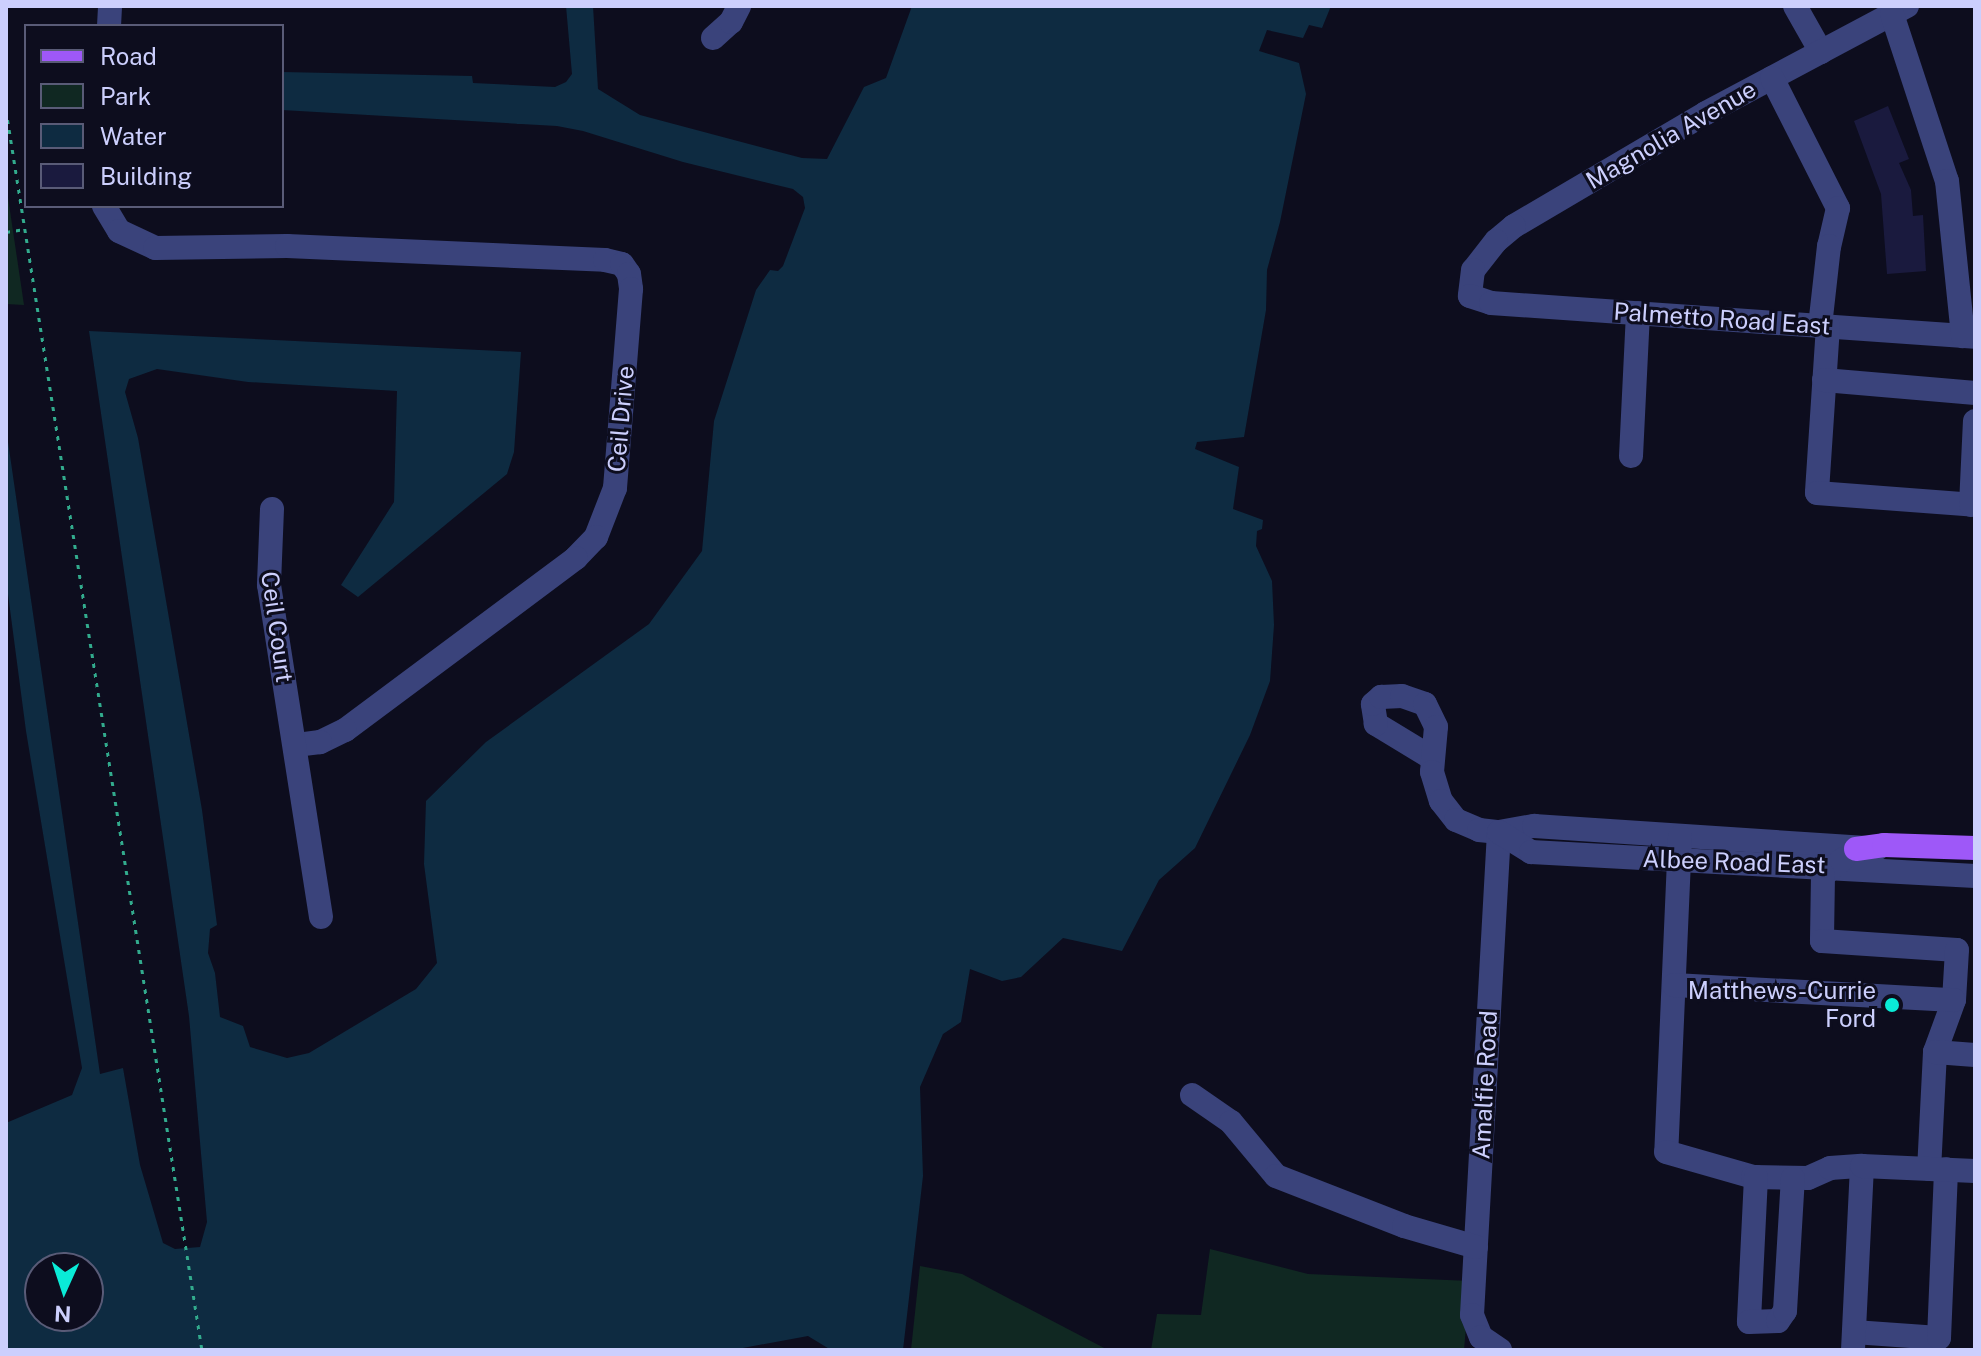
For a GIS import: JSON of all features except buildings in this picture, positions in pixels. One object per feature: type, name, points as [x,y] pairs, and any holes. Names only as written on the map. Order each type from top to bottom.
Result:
[{"type":"main road","points":[[1856,849],[1884,845],[1975,851]]},
{"type":"street","points":[[713,38],[731,22],[739,6]]},
{"type":"street","points":[[1795,6],[1821,52]]},
{"type":"street","points":[[1889,11],[1947,181],[1969,336]]},
{"type":"street","name":"Magnolia Avenue","points":[[1470,296],[1473,270],[1496,241],[1514,226],[1889,11]]},
{"type":"street","points":[[1772,78],[1838,208],[1829,246],[1817,493],[1973,505],[1975,421]]},
{"type":"street","name":"Ceil Drive","points":[[105,208],[119,231],[155,248],[274,245],[605,260],[622,264],[629,274],[631,289],[615,488],[596,537],[576,558],[345,730],[320,742],[295,745]]},
{"type":"street","name":"Palmetto Road East","points":[[1470,296],[1491,303],[1969,336]]},
{"type":"street","points":[[1631,456],[1638,313]]},
{"type":"street","points":[[1824,380],[1975,393]]},
{"type":"street","name":"Ceil Court","points":[[272,509],[268,543],[269,585],[295,745]]},
{"type":"street","points":[[295,745],[321,917]]},
{"type":"street","name":"Albee Road East","points":[[1432,758],[1441,801],[1456,820],[1479,830],[1499,832],[1534,826],[1856,849]]},
{"type":"street","name":"Albee Road East","points":[[1499,832],[1531,852],[1679,862],[1835,866],[1975,876]]},
{"type":"street","name":"Amalfie Road","points":[[1490,1344],[1472,1315],[1499,832]]},
{"type":"street","points":[[1680,837],[1666,1152],[1756,1177],[1808,1178],[1830,1168],[1862,1166],[1975,1171]]},
{"type":"street","points":[[1856,849],[1823,875],[1822,941],[1957,950],[1954,1000],[1935,1052],[1939,1338],[1853,1341],[1862,1166]]},
{"type":"street","points":[[1674,985],[1954,1000]]},
{"type":"street","points":[[1935,1052],[1975,1055]]},
{"type":"street","points":[[1192,1095],[1231,1122],[1276,1176],[1404,1226],[1476,1247]]},
{"type":"street","points":[[1756,1177],[1749,1322],[1778,1321],[1785,1311],[1793,1178]]},
{"type":"path","points":[[6,110],[202,1350]]},
{"type":"path","points":[[6,232],[25,229]]},
{"type":"green space","points":[[6,184],[24,305],[6,304]]},
{"type":"green space","points":[[1210,1249],[1308,1274],[1470,1281],[1464,1350],[1151,1350],[1157,1314],[1201,1315]]},
{"type":"green space","points":[[920,1266],[962,1274],[1108,1350],[911,1350]]},
{"type":"water","points":[[566,6],[593,6],[598,89],[640,115],[802,158],[827,159],[864,87],[886,78],[912,6],[1331,6],[1322,28],[1309,25],[1303,38],[1267,30],[1259,51],[1299,63],[1306,94],[1267,270],[1266,310],[1244,437],[1197,442],[1195,449],[1239,467],[1233,509],[1263,520],[1262,529],[1257,531],[1256,546],[1272,581],[1274,625],[1270,681],[1250,735],[1195,848],[1159,880],[1122,951],[1063,938],[1021,977],[1002,981],[970,969],[961,1022],[943,1034],[920,1087],[923,1176],[903,1350],[831,1350],[808,1336],[732,1350],[6,1350],[6,1123],[72,1095],[82,1068],[26,731],[6,579],[6,428],[100,1074],[123,1068],[140,1165],[163,1243],[175,1249],[200,1247],[207,1222],[189,1016],[89,331],[521,352],[514,452],[507,474],[358,597],[341,585],[394,502],[397,391],[248,382],[157,369],[129,379],[125,392],[138,438],[202,810],[217,925],[210,929],[208,953],[215,973],[220,1017],[243,1026],[250,1047],[287,1058],[309,1053],[416,989],[437,963],[424,864],[426,801],[486,742],[649,624],[702,551],[714,421],[756,290],[770,270],[778,271],[783,266],[805,208],[803,197],[793,189],[557,126],[284,110],[284,72],[472,76],[473,83],[555,87],[566,82],[572,74]]},
{"type":"place","name":"Matthews-Currie Ford","points":[[1892,1005]]}]
